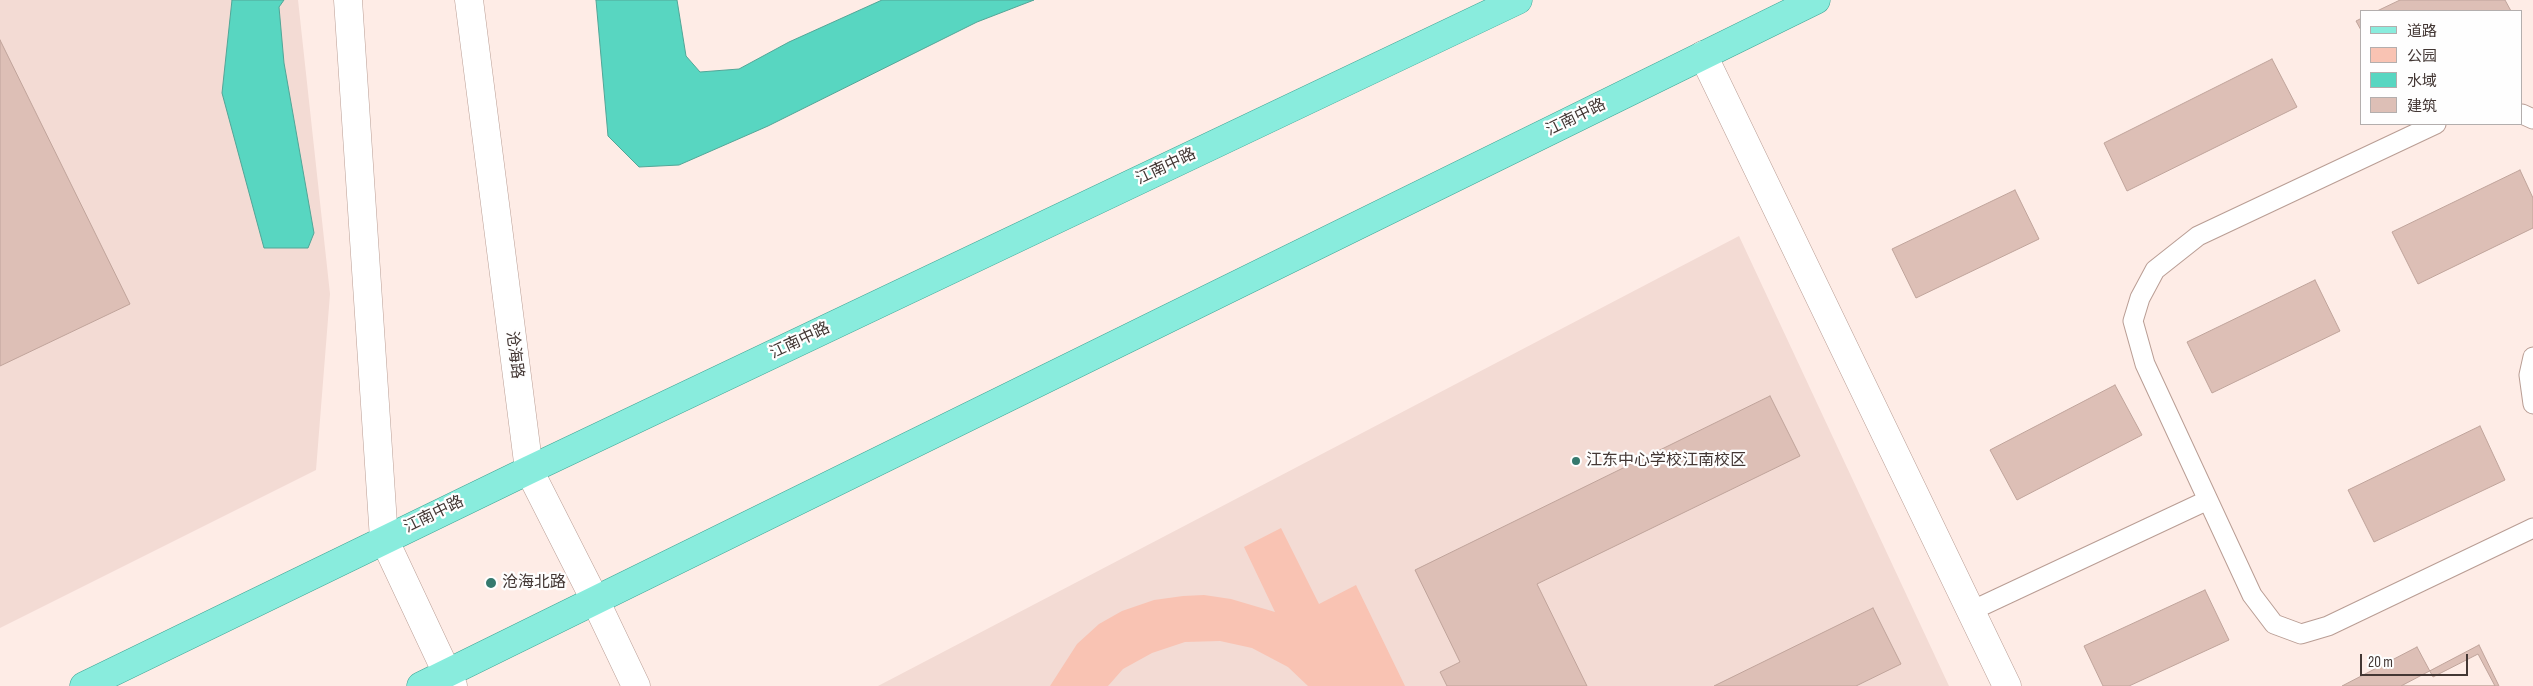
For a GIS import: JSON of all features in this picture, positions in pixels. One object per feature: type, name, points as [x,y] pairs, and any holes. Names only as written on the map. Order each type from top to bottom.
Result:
[{"type":"main road","points":[[348,0],[384,539],[450,679]]},
{"type":"main road","name":"沧海路","points":[[469,0],[529,470],[636,686]]},
{"type":"main road","name":"江南中路","points":[[84,686],[384,539],[1518,0]]},
{"type":"main road","name":"江南中路","points":[[420,686],[450,679],[595,600],[1816,0]]},
{"type":"main road","points":[[1703,55],[2007,686]]},
{"type":"lane","points":[[2434,125],[2198,236],[2155,270],[2140,298],[2133,321],[2145,364],[2252,595],[2274,624],[2301,634],[2328,626],[2533,528]]},
{"type":"lane","points":[[2533,357],[2529,375],[2533,404]]},
{"type":"lane","points":[[1971,612],[2208,500]]},
{"type":"shaded area","points":[[0,0],[298,0],[330,294],[316,470],[0,628]]},
{"type":"shaded area","name":"江东中心学校江南校区","points":[[1739,236],[1949,686],[878,686]]},
{"type":"green space","points":[[1281,528],[1319,604],[1356,585],[1405,686],[1308,686],[1288,667],[1252,648],[1220,641],[1185,642],[1152,653],[1123,669],[1108,686],[1050,686],[1077,644],[1099,624],[1122,611],[1154,600],[1204,595],[1231,599],[1275,612],[1244,547]]},
{"type":"water","points":[[232,0],[284,0],[279,7],[284,63],[314,233],[308,248],[264,248],[222,93]]},
{"type":"water","points":[[596,0],[677,0],[686,56],[700,72],[739,69],[789,42],[882,0],[1034,0],[977,22],[768,126],[679,165],[639,167],[608,136]]},
{"type":"building","points":[[2400,0],[2505,0],[2510,10],[2379,10]]},
{"type":"building","points":[[2360,19],[2360,28],[2356,21]]},
{"type":"building","points":[[0,40],[130,304],[0,366]]},
{"type":"building","points":[[2272,59],[2297,107],[2127,191],[2104,143]]},
{"type":"building","points":[[2520,170],[2533,198],[2533,228],[2418,284],[2392,232]]},
{"type":"building","points":[[2015,190],[2039,239],[1916,298],[1892,249]]},
{"type":"building","points":[[2315,280],[2340,331],[2212,393],[2187,342]]},
{"type":"building","points":[[2115,385],[2142,435],[2017,500],[1990,450]]},
{"type":"building","points":[[1770,396],[1800,456],[1537,584],[1587,686],[1447,686],[1440,672],[1460,662],[1415,570]]},
{"type":"building","points":[[2480,426],[2505,480],[2374,542],[2348,490]]},
{"type":"building","points":[[2205,590],[2229,640],[2129,686],[2103,686],[2084,646]]},
{"type":"building","points":[[1873,608],[1901,664],[1856,686],[1714,686]]},
{"type":"building","points":[[2479,645],[2499,686],[2401,686]]},
{"type":"building","points":[[2417,647],[2433,677],[2478,654],[2495,686],[2342,686]]},
{"type":"place","name":"江东中心学校江南校区","points":[[1576,461]]},
{"type":"place","name":"沧海北路","points":[[491,583]]}]
